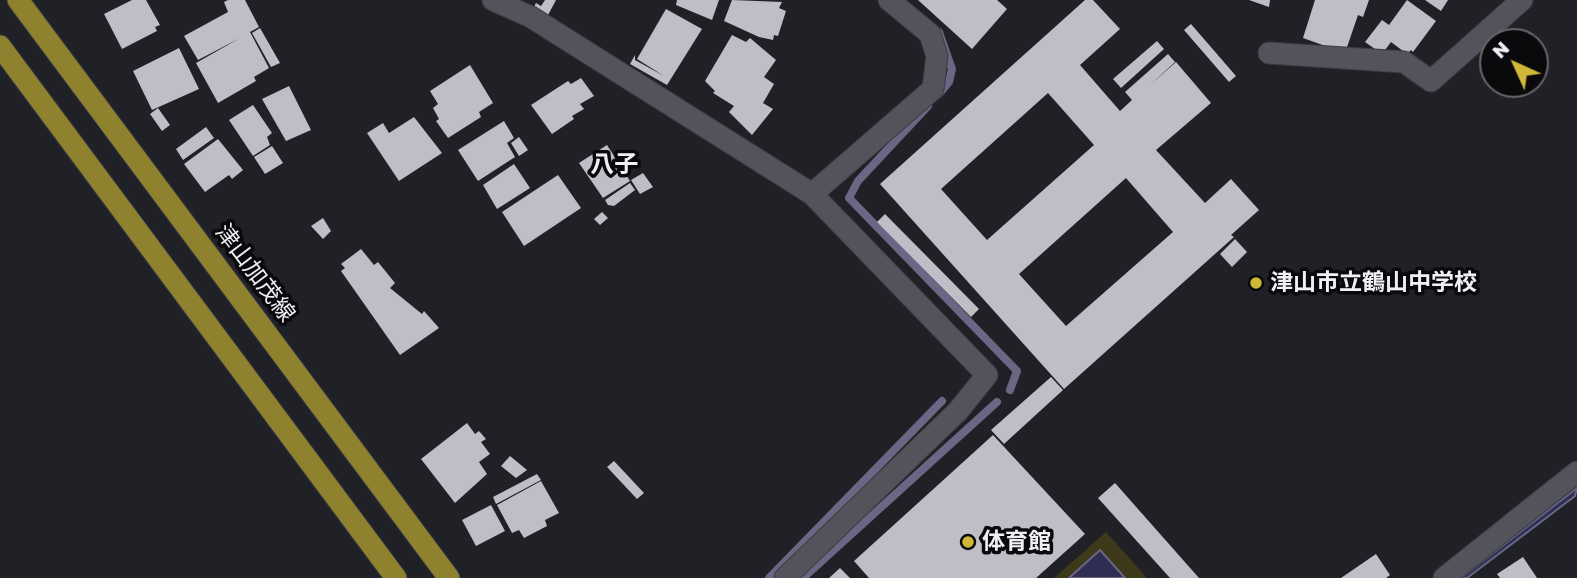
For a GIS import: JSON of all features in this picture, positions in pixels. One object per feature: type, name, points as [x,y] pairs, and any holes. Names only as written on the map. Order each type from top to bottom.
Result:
[{"type":"main road","name":"津山加茂線","points":[[18,0],[449,578]]},
{"type":"main road","points":[[0,46],[396,578]]},
{"type":"street","points":[[493,0],[531,18],[812,194],[987,375],[958,411],[785,578]]},
{"type":"street","points":[[812,194],[933,89],[937,56],[930,34],[889,0]]},
{"type":"street","points":[[1269,53],[1404,62],[1431,81],[1522,0]]},
{"type":"street","points":[[1444,578],[1577,472]]},
{"type":"shaded area","points":[[1577,488],[1575,496],[1467,578],[1461,578]]},
{"type":"shaded area","points":[[1106,532],[1147,578],[1054,578]]},
{"type":"shaded area","points":[[1100,550],[1125,578],[1069,578]]},
{"type":"building","points":[[132,0],[146,0],[160,25],[155,27],[157,31],[122,49],[104,14]]},
{"type":"building","points":[[245,0],[259,27],[250,32],[269,68],[254,77],[256,81],[218,103],[196,63],[240,38],[198,60],[184,36],[228,12],[224,2]]},
{"type":"building","points":[[545,0],[556,0],[548,15],[534,7],[536,3],[541,6]]},
{"type":"building","points":[[677,0],[719,0],[712,20],[676,5]]},
{"type":"building","points":[[732,0],[782,2],[779,8],[786,11],[778,36],[774,35],[773,40],[759,37],[724,21]]},
{"type":"building","points":[[918,0],[997,0],[1007,9],[972,49]]},
{"type":"building","points":[[1085,0],[1093,0],[1120,29],[1080,65],[1120,111],[1132,100],[1125,92],[1168,54],[1175,62],[1150,85],[1176,62],[1211,103],[1156,150],[1205,203],[1231,179],[1259,210],[1231,235],[1234,237],[1064,389],[880,184]],"holes":[[[1048,93],[1094,145],[987,240],[941,189]],[[1126,178],[1173,232],[1066,326],[1019,274]]]},
{"type":"building","points":[[1249,0],[1270,0],[1269,7]]},
{"type":"building","points":[[1315,0],[1369,0],[1363,17],[1358,15],[1345,53],[1303,38]]},
{"type":"building","points":[[1407,0],[1436,21],[1413,52],[1411,50],[1407,54],[1391,42],[1382,54],[1365,42],[1382,20],[1389,25]]},
{"type":"building","points":[[1425,0],[1448,0],[1441,11]]},
{"type":"building","points":[[666,9],[702,29],[667,85],[630,64],[635,55],[635,60],[664,76],[637,59]]},
{"type":"building","points":[[1191,24],[1236,76],[1229,82],[1184,30]]},
{"type":"building","points":[[260,28],[280,63],[271,67],[252,33]]},
{"type":"building","points":[[732,35],[746,42],[750,38],[776,60],[764,77],[774,84],[763,103],[773,109],[752,135],[729,112],[734,106],[713,93],[715,91],[705,81]]},
{"type":"building","points":[[1157,41],[1164,49],[1121,88],[1113,79]]},
{"type":"building","points":[[179,48],[199,89],[152,110],[133,71]]},
{"type":"building","points":[[470,65],[493,103],[479,112],[481,117],[448,138],[436,121],[439,119],[433,108],[438,104],[430,91]]},
{"type":"building","points":[[581,78],[594,96],[580,104],[584,109],[572,116],[574,119],[552,134],[531,105],[568,81],[571,84]]},
{"type":"building","points":[[289,86],[311,130],[286,141],[262,99]]},
{"type":"building","points":[[253,105],[272,133],[267,137],[270,145],[253,156],[229,120]]},
{"type":"building","points":[[158,108],[170,125],[162,131],[150,114]]},
{"type":"building","points":[[414,117],[442,153],[399,181],[367,133],[383,123],[389,133]]},
{"type":"building","points":[[504,121],[514,138],[507,143],[515,157],[478,181],[458,150]]},
{"type":"building","points":[[206,127],[214,138],[183,160],[176,149]]},
{"type":"building","points":[[519,137],[528,150],[519,156],[511,143]]},
{"type":"building","points":[[218,139],[243,170],[232,179],[229,175],[205,192],[184,164]]},
{"type":"building","points":[[607,145],[630,181],[603,198],[579,163]]},
{"type":"building","points":[[272,146],[283,163],[265,174],[254,157]]},
{"type":"building","points":[[514,164],[530,188],[497,209],[483,185]]},
{"type":"building","points":[[643,173],[653,187],[640,194],[631,180]]},
{"type":"building","points":[[558,175],[581,208],[524,246],[502,212]]},
{"type":"building","points":[[630,183],[635,190],[614,206],[608,205],[605,200]]},
{"type":"building","points":[[602,212],[608,218],[600,225],[594,219]]},
{"type":"building","points":[[885,214],[979,309],[971,317],[877,222]]},
{"type":"building","points":[[323,218],[331,231],[323,239],[311,226]]},
{"type":"building","points":[[1235,239],[1247,252],[1232,267],[1220,254]]},
{"type":"building","points":[[361,249],[374,265],[378,262],[395,283],[390,288],[422,314],[424,311],[439,328],[400,355],[341,271],[345,268],[341,264]]},
{"type":"building","points":[[1051,377],[1063,390],[1004,444],[991,430]]},
{"type":"building","points":[[467,423],[475,434],[479,431],[486,439],[481,442],[490,454],[479,462],[487,474],[455,503],[421,459]]},
{"type":"building","points":[[993,435],[1085,534],[1036,578],[869,578],[854,561]]},
{"type":"building","points":[[510,456],[527,470],[516,478],[501,466]]},
{"type":"building","points":[[614,461],[644,493],[637,499],[607,467]]},
{"type":"building","points":[[537,474],[541,480],[496,504],[493,497]]},
{"type":"building","points":[[541,481],[559,513],[545,520],[547,526],[524,538],[519,530],[512,533],[497,505]]},
{"type":"building","points":[[1115,483],[1199,578],[1170,578],[1098,498]]},
{"type":"building","points":[[491,505],[505,531],[476,546],[462,520]]},
{"type":"building","points":[[1376,554],[1390,575],[1386,578],[1341,578]]},
{"type":"building","points":[[1523,557],[1537,578],[1500,578],[1497,574]]},
{"type":"building","points":[[840,568],[850,578],[829,578]]},
{"type":"waterway","points":[[939,32],[952,69],[949,82],[939,94]]},
{"type":"waterway","points":[[928,106],[858,181],[849,198],[1017,371],[1010,390]]},
{"type":"waterway","points":[[769,578],[942,401]]},
{"type":"waterway","points":[[803,578],[997,402]]},
{"type":"place","name":"津山市立鶴山中学校","points":[[1256,283]]},
{"type":"place","name":"体育館","points":[[968,542]]},
{"type":"district","name":"八子","points":[[614,164]]}]
